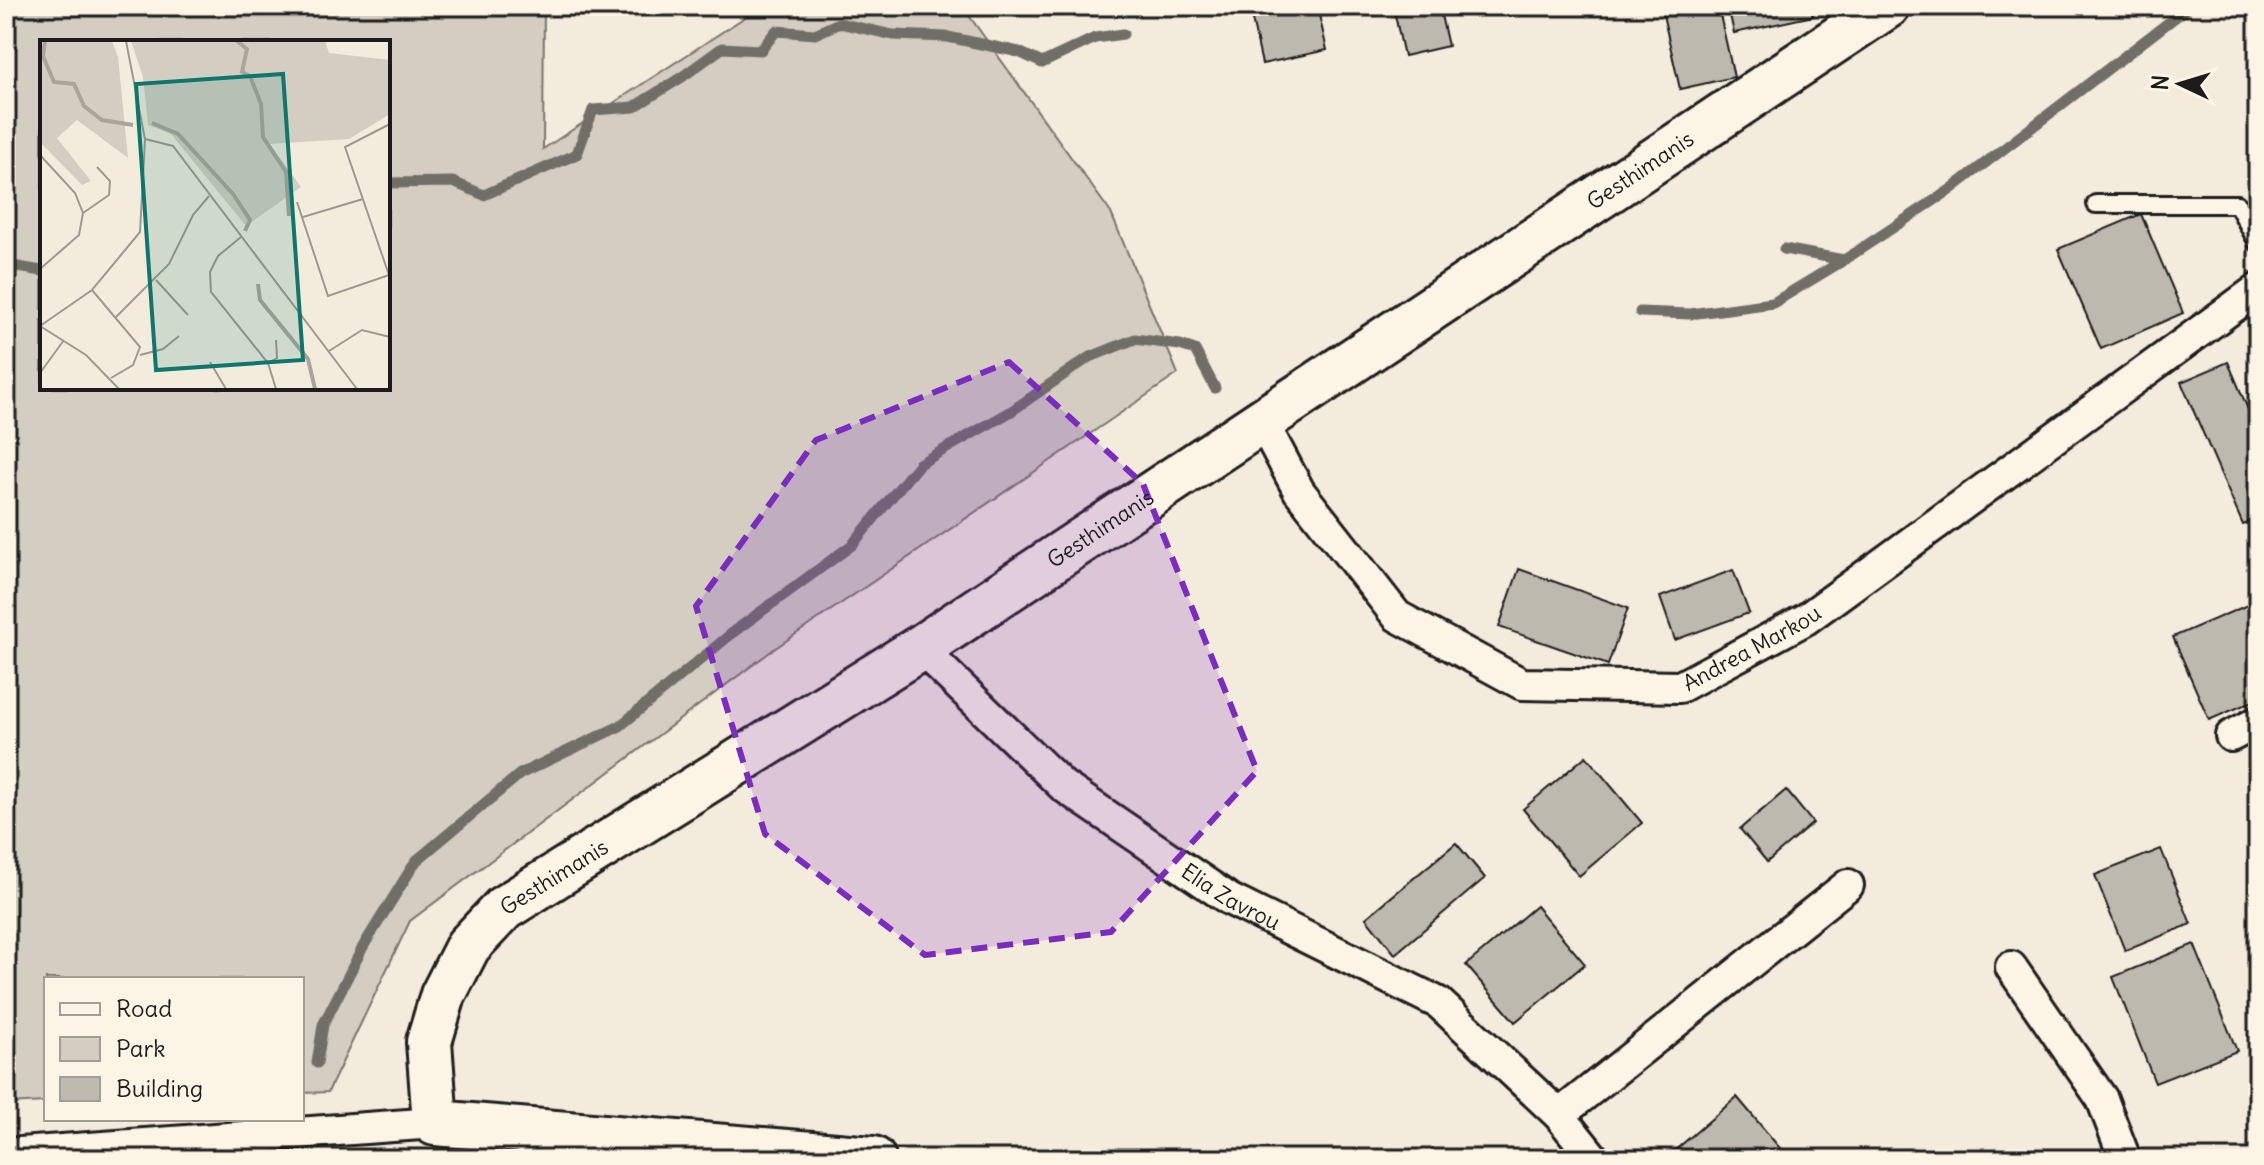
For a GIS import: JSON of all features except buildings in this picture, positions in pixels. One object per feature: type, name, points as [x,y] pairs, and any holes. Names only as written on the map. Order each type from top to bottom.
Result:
[{"type":"street","name":"Gesthimanis","points":[[435,1123],[429,1042],[443,995],[468,946],[504,908],[920,648],[1887,6]]},
{"type":"street","name":"Andrea Markou","points":[[1262,421],[1299,491],[1397,616],[1522,684],[1680,687],[1806,619],[2258,289]]},
{"type":"street","name":"Elia Zavrou","points":[[920,648],[1063,786],[1229,899],[1439,1003],[1559,1115],[1594,1159]]},
{"type":"street","points":[[2231,736],[2258,722]]},
{"type":"street","points":[[1559,1115],[1848,885]]},
{"type":"street","points":[[2011,967],[2102,1099],[2125,1159]]},
{"type":"street","points":[[6,1154],[435,1123],[873,1159]]},
{"type":"lane","points":[[2096,204],[2237,204],[2258,243]]},
{"type":"highlighted area","points":[[1009,362],[1143,484],[1257,771],[1111,932],[925,955],[765,834],[696,606],[816,440]]},
{"type":"green space","points":[[6,6],[544,6],[543,149],[762,6],[962,6],[1111,213],[1178,374],[774,649],[410,921],[328,1092],[304,1093],[304,977],[44,977],[44,1102],[6,1104]]},
{"type":"waterway","points":[[1640,312],[1690,314],[1773,303],[1950,190],[2190,6]]},
{"type":"waterway","points":[[390,183],[453,182],[484,195],[577,154],[593,110],[634,107],[722,48],[761,50],[776,31],[815,34],[839,23],[893,35],[948,37],[1019,52],[1042,63],[1095,38],[1123,34]]},
{"type":"waterway","points":[[1784,249],[1844,260]]},
{"type":"waterway","points":[[6,265],[40,271]]},
{"type":"waterway","points":[[317,1063],[323,1025],[364,945],[416,861],[520,774],[620,726],[736,630],[852,545],[919,464],[1010,412],[1088,358],[1135,339],[1195,350],[1215,388]]}]
